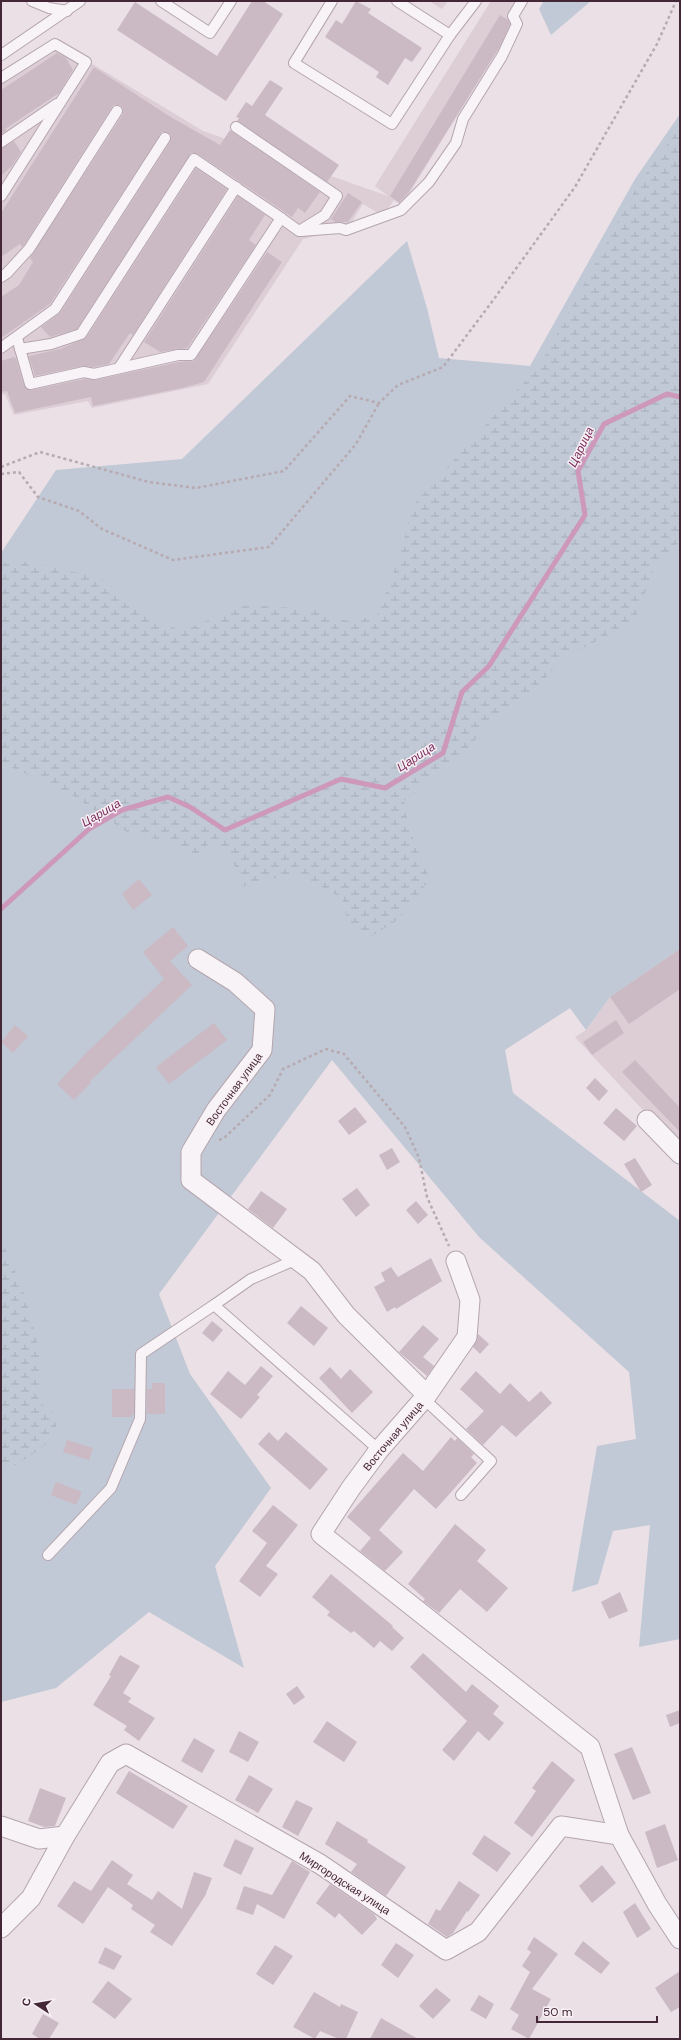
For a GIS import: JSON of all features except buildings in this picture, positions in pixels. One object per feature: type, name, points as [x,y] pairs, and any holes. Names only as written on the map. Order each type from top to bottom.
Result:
[{"type":"street","name":"Восточная улица","points":[[198,958],[235,982],[265,1009],[262,1050],[216,1110],[191,1152],[191,1180],[295,1260],[312,1271],[346,1315],[426,1397],[378,1450],[321,1534],[590,1747],[619,1835]]},
{"type":"street","points":[[647,1120],[680,1154]]},
{"type":"street","points":[[426,1397],[467,1337],[470,1300],[456,1260]]},
{"type":"street","name":"Миргородская улица","points":[[1,1928],[31,1898],[65,1836],[110,1763],[126,1754],[320,1864],[446,1950],[478,1932],[561,1826],[619,1835]]},
{"type":"street","points":[[1,1826],[39,1839],[65,1836]]},
{"type":"street","points":[[619,1835],[657,1904],[680,1939]]},
{"type":"lane","points":[[32,1],[49,8],[67,11]]},
{"type":"lane","points":[[1,55],[80,1]]},
{"type":"lane","points":[[161,1],[210,33],[231,1]]},
{"type":"lane","points":[[332,1],[294,63],[392,124],[450,35],[476,1]]},
{"type":"lane","points":[[397,1],[450,35]]},
{"type":"lane","points":[[20,349],[51,344],[81,334],[194,159],[300,231],[340,228],[346,230],[401,210],[429,182],[456,143],[462,119],[502,56],[517,24],[512,16],[522,1]]},
{"type":"lane","points":[[1,78],[55,44],[86,62],[1,196]]},
{"type":"lane","points":[[1,142],[61,102]]},
{"type":"lane","points":[[1,277],[7,273],[29,249],[117,111]]},
{"type":"lane","points":[[236,127],[337,196],[325,215],[300,231]]},
{"type":"lane","points":[[1,348],[17,338],[55,309],[165,138]]},
{"type":"lane","points":[[119,368],[236,187]]},
{"type":"lane","points":[[17,338],[30,384],[84,372],[94,374],[178,355],[191,355],[280,218]]},
{"type":"lane","points":[[48,1555],[111,1488],[140,1418],[141,1354],[251,1279],[295,1260]]},
{"type":"lane","points":[[214,1305],[378,1450]]},
{"type":"lane","points":[[426,1397],[491,1461],[461,1495]]},
{"type":"path","points":[[1,474],[18,472],[38,497],[79,511],[102,529],[173,560],[269,547],[356,444],[380,403],[398,385],[442,367],[494,299],[575,187],[657,44],[676,1]]},
{"type":"path","points":[[1,467],[40,452],[149,482],[196,488],[284,471],[350,396],[380,403]]},
{"type":"path","points":[[217,1140],[224,1138],[270,1095],[283,1069],[326,1049],[344,1054],[405,1127],[419,1158],[426,1197],[456,1260]]},
{"type":"shaded area","points":[[429,1],[448,1],[442,9]]},
{"type":"shaded area","points":[[491,1],[528,1],[402,205],[394,200],[383,216],[363,204],[348,228],[303,239],[208,384],[92,408],[88,401],[14,415],[5,394],[1,395],[1,71],[54,38],[94,65],[203,131],[388,196],[375,186]]},
{"type":"shaded area","points":[[680,949],[680,1150],[575,1037],[586,1030],[610,997]]},
{"type":"green space","points":[[544,1],[591,1],[551,35],[539,9]]},
{"type":"green space","points":[[680,114],[680,949],[610,997],[586,1030],[570,1008],[505,1050],[513,1093],[680,1221],[680,1639],[639,1647],[650,1525],[613,1531],[598,1584],[572,1592],[597,1446],[636,1439],[629,1372],[479,1237],[332,1060],[159,1294],[190,1374],[271,1488],[215,1566],[244,1668],[149,1612],[56,1688],[1,1702],[1,553],[56,470],[182,459],[407,241],[427,308],[439,358],[530,366],[635,179]]},
{"type":"green space","points":[[680,127],[680,541],[655,565],[635,621],[560,660],[536,691],[500,712],[456,761],[404,801],[409,828],[430,879],[399,919],[367,939],[349,929],[342,898],[296,873],[241,887],[232,858],[209,843],[198,856],[181,845],[127,832],[75,797],[7,765],[1,760],[1,566],[10,559],[99,577],[159,621],[181,631],[247,605],[311,609],[347,621],[377,616],[400,555],[413,505],[540,365],[639,183]]},
{"type":"green space","points":[[1,1241],[22,1287],[36,1336],[40,1370],[38,1401],[53,1413],[58,1433],[36,1452],[1,1474]]},
{"type":"waterway","name":"Царица","points":[[1,909],[89,829],[122,810],[168,797],[190,807],[225,830],[341,779],[385,788],[443,753],[462,692],[489,666],[585,515],[578,471],[604,424],[667,394],[680,397]]}]
